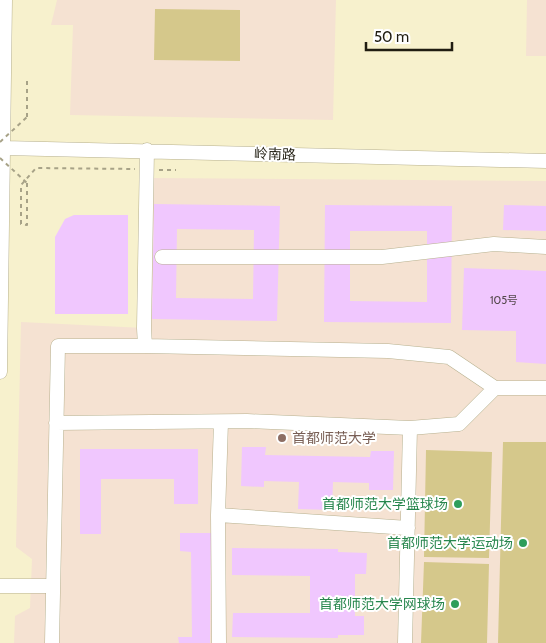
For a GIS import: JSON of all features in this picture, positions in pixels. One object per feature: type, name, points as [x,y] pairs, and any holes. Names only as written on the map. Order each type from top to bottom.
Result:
[{"type":"street","points":[[0,372],[5,0]]},
{"type":"street","name":"岭南路","points":[[2,149],[147,150],[546,161]]},
{"type":"street","points":[[145,346],[147,150]]},
{"type":"street","points":[[162,257],[382,257],[494,244],[546,247]]},
{"type":"street","points":[[52,643],[58,346],[388,351],[449,357],[494,388],[546,388]]},
{"type":"street","points":[[56,423],[247,421],[410,428],[459,424],[494,388]]},
{"type":"street","points":[[219,643],[218,515],[221,422]]},
{"type":"street","points":[[405,643],[410,428]]},
{"type":"street","points":[[218,515],[408,528]]},
{"type":"street","points":[[0,586],[53,586]]},
{"type":"path","points":[[27,80],[27,118],[2,149],[27,183],[26,225],[21,224],[21,185],[36,168],[176,170]]},
{"type":"shaded area","points":[[57,0],[336,0],[333,120],[70,115],[73,25],[51,25]]},
{"type":"shaded area","points":[[527,0],[546,0],[546,56],[526,56]]},
{"type":"shaded area","points":[[155,9],[240,10],[240,61],[154,60]]},
{"type":"shaded area","name":"首都师范大学","points":[[151,178],[546,181],[546,643],[14,643],[15,616],[30,608],[32,559],[16,547],[21,322],[144,328]]},
{"type":"shaded area","name":"首都师范大学运动场","points":[[503,442],[546,442],[546,643],[498,643]]},
{"type":"shaded area","name":"首都师范大学篮球场","points":[[426,450],[492,452],[489,558],[424,557]]},
{"type":"shaded area","name":"首都师范大学网球场","points":[[424,562],[489,564],[487,643],[421,643]]},
{"type":"building","points":[[154,204],[280,206],[277,321],[152,319]],"holes":[[[177,229],[254,230],[253,299],[176,298]]]},
{"type":"building","points":[[325,205],[452,206],[451,323],[324,322]],"holes":[[[350,231],[427,231],[427,302],[350,301]]]},
{"type":"building","points":[[504,205],[546,206],[546,231],[503,230]]},
{"type":"building","points":[[74,215],[128,215],[128,314],[55,314],[55,237],[65,219]]},
{"type":"building","points":[[464,268],[546,271],[546,364],[516,362],[516,331],[462,330]]},
{"type":"building","points":[[242,447],[266,447],[265,455],[370,457],[371,451],[394,451],[393,490],[369,490],[369,483],[333,482],[332,510],[298,509],[299,482],[264,481],[264,487],[241,486]]},
{"type":"building","points":[[80,449],[198,449],[198,504],[174,504],[174,479],[101,479],[101,534],[80,534]]},
{"type":"building","points":[[180,533],[211,533],[210,643],[179,643],[178,637],[192,637],[191,552],[180,551]]},
{"type":"building","points":[[232,548],[338,549],[338,552],[367,553],[366,574],[355,574],[355,616],[364,616],[364,635],[338,635],[338,638],[232,637],[233,613],[310,613],[310,576],[232,575]]},
{"type":"place","name":"首都师范大学","points":[[282,438]]},
{"type":"place","name":"首都师范大学篮球场","points":[[458,504]]},
{"type":"place","name":"首都师范大学运动场","points":[[523,543]]},
{"type":"place","name":"首都师范大学网球场","points":[[455,604]]}]
